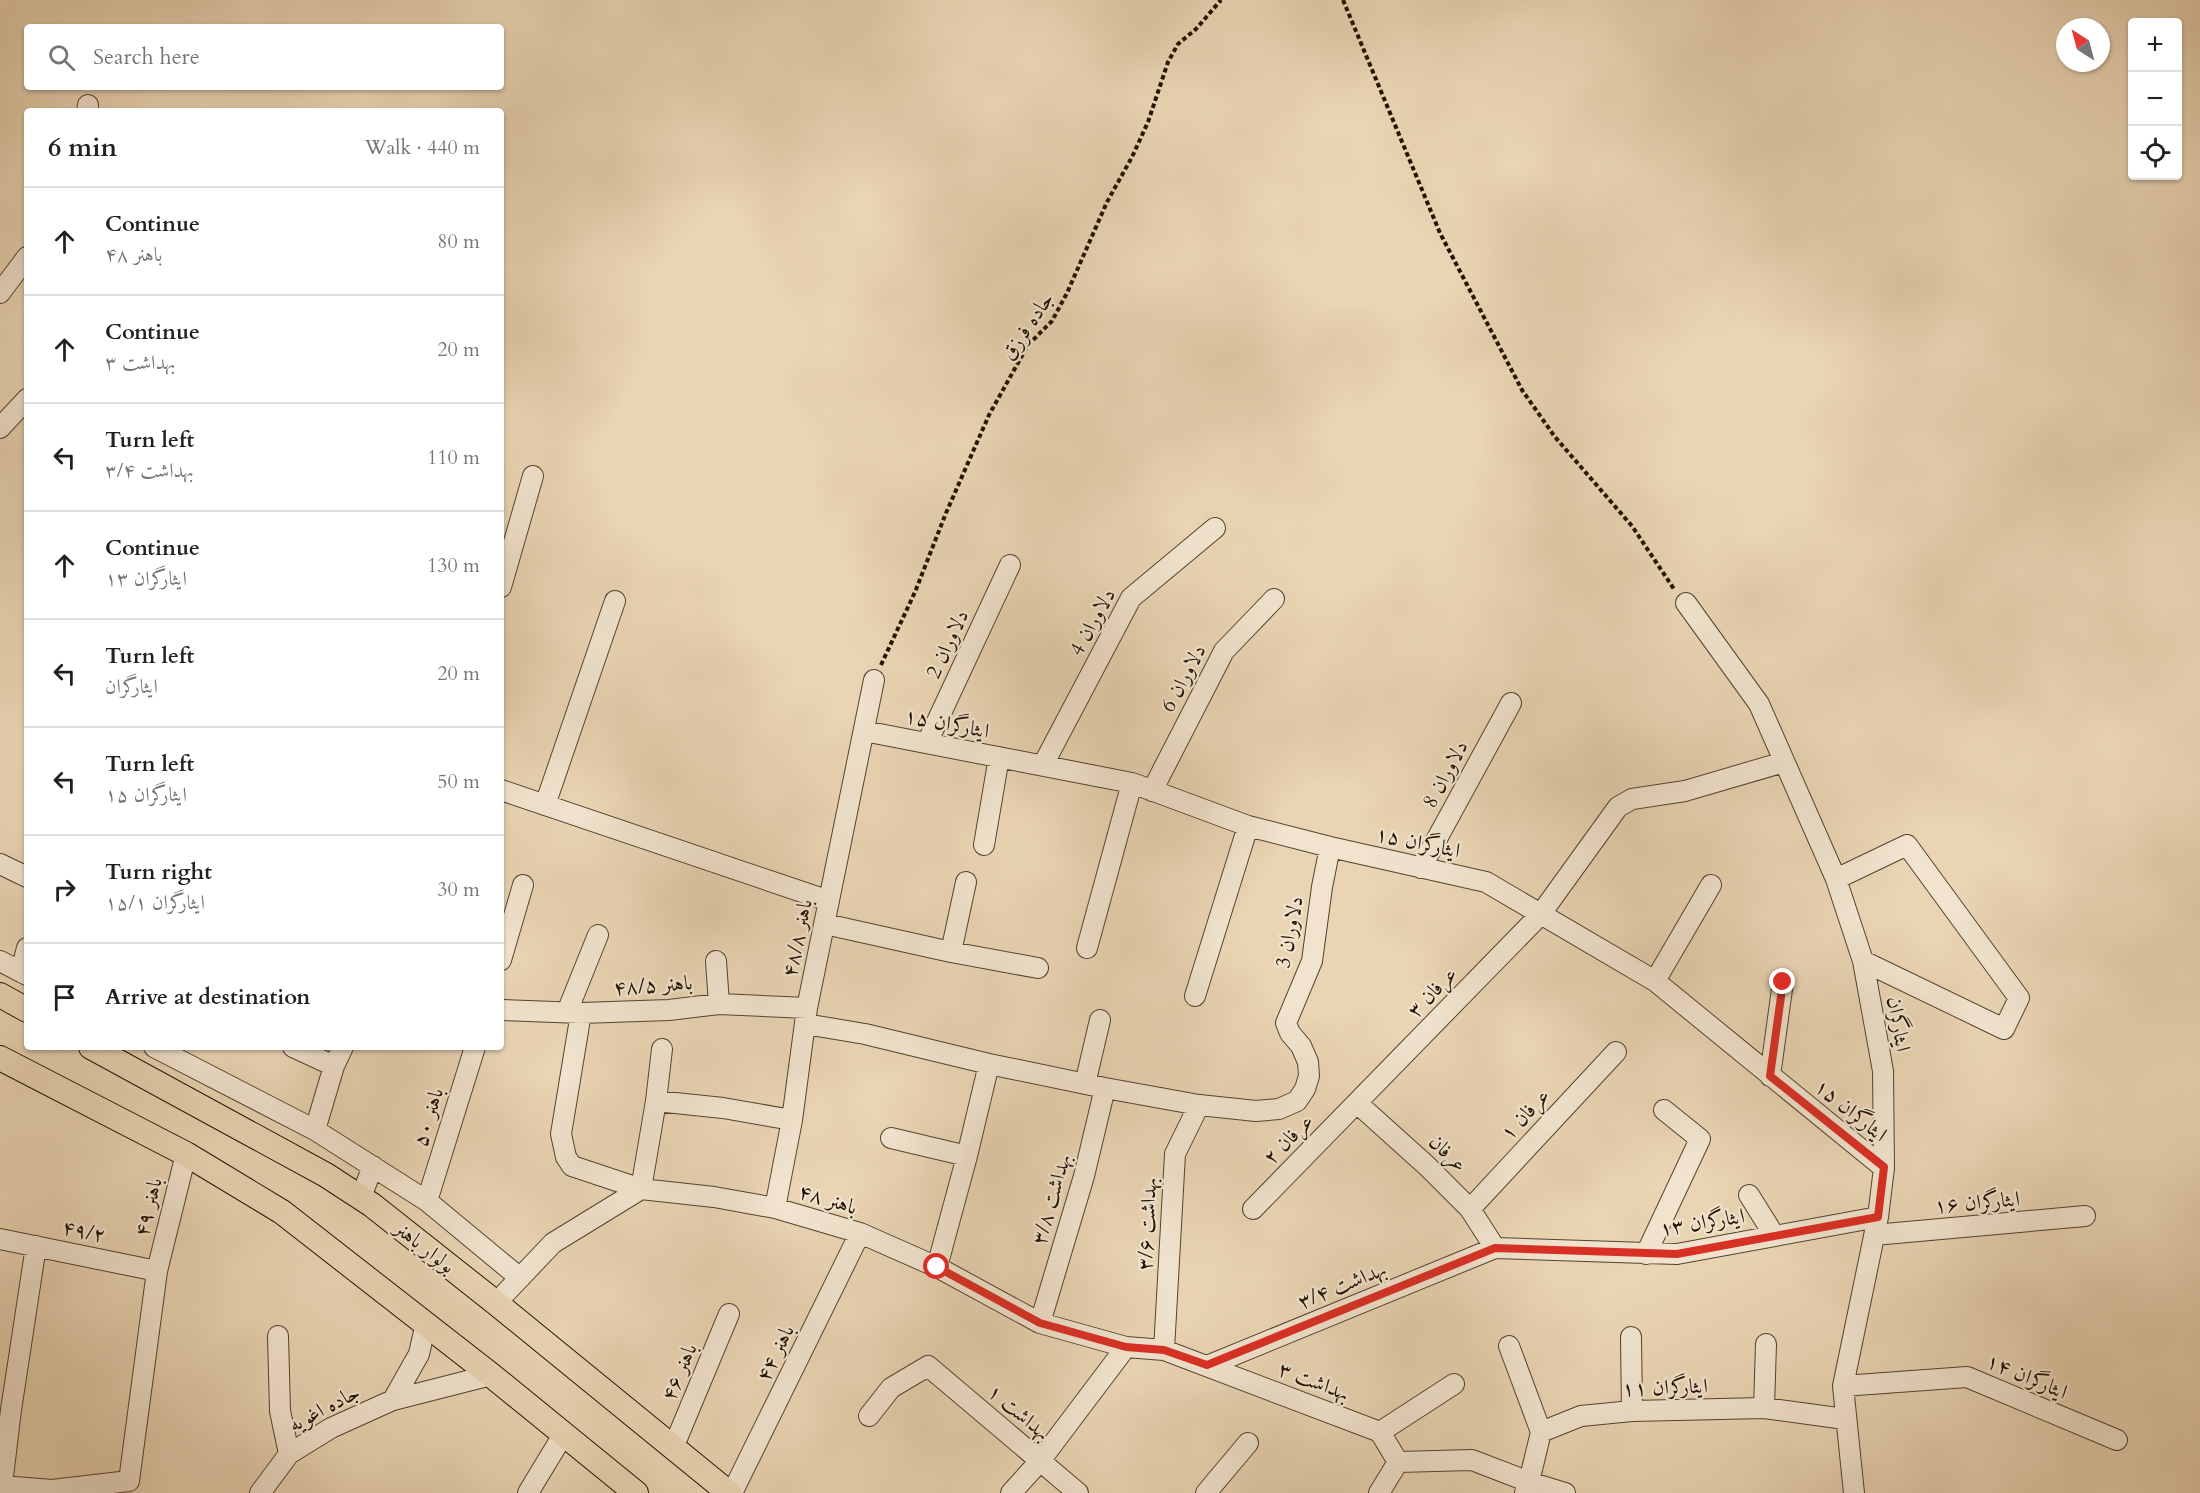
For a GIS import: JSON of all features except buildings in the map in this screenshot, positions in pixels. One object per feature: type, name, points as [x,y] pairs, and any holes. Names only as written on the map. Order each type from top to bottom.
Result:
[{"type":"main road","points":[[0,995],[24,1008]]},
{"type":"main road","name":"بولوار باهنر","points":[[97,1050],[326,1175],[361,1197],[730,1493]]},
{"type":"main road","points":[[0,1058],[186,1154],[282,1212],[426,1323],[636,1493]]},
{"type":"street","points":[[0,293],[24,261]]},
{"type":"street","points":[[0,428],[24,402]]},
{"type":"street","points":[[504,577],[533,476]]},
{"type":"street","name":"دلاوران 4","points":[[1042,765],[1131,598],[1215,528]]},
{"type":"street","name":"دلاوران 2","points":[[927,743],[1010,565]]},
{"type":"street","name":"دلاوران 6","points":[[1152,791],[1224,651],[1274,599]]},
{"type":"street","points":[[546,805],[615,601]]},
{"type":"street","name":"ایثارگران","points":[[1686,603],[1759,704],[1836,879],[1863,961],[1883,1071],[1884,1167],[1876,1226],[1843,1386],[1854,1493]]},
{"type":"street","name":"باهنر ۴۸/۸","points":[[775,1208],[792,1120],[806,1016],[874,680]]},
{"type":"street","name":"دلاوران 8","points":[[1421,868],[1510,703]]},
{"type":"street","name":"ایثارگران ۱۵","points":[[864,731],[1132,783],[1248,826],[1486,882],[1655,981],[1884,1167]]},
{"type":"street","points":[[984,845],[999,757]]},
{"type":"street","name":"عرفان ۳","points":[[1357,1102],[1540,915],[1618,807],[1632,799],[1685,791],[1784,762]]},
{"type":"street","points":[[1087,948],[1132,783]]},
{"type":"street","points":[[504,791],[829,901]]},
{"type":"street","points":[[1195,996],[1248,826]]},
{"type":"street","points":[[1836,879],[1907,845],[2019,998],[2004,1029],[1863,961]]},
{"type":"street","name":"دلاوران 3","points":[[1286,1023],[1312,961],[1330,847]]},
{"type":"street","points":[[0,864],[24,876]]},
{"type":"street","points":[[951,952],[966,882]]},
{"type":"street","points":[[504,950],[523,885]]},
{"type":"street","points":[[1655,981],[1712,885]]},
{"type":"street","points":[[825,924],[951,952],[1038,968]]},
{"type":"street","name":"باهنر ۴۸","points":[[598,935],[574,1012],[561,1134],[566,1157],[572,1166],[641,1189],[714,1197],[775,1208],[860,1233],[937,1267],[1040,1323],[1126,1347],[1164,1350]]},
{"type":"street","points":[[0,961],[24,973]]},
{"type":"street","points":[[716,961],[719,1004]]},
{"type":"street","points":[[1770,1076],[1783,982]]},
{"type":"street","name":"باهنر ۴۸/۵","points":[[504,1010],[574,1012],[669,1010],[719,1004],[806,1016],[865,1034],[989,1064],[1105,1088],[1198,1105],[1256,1111],[1279,1109],[1297,1101],[1305,1089],[1309,1076],[1308,1062],[1286,1023]]},
{"type":"street","points":[[1085,1084],[1100,1020]]},
{"type":"street","points":[[496,1303],[553,1243],[641,1189],[662,1049]]},
{"type":"street","points":[[166,1050],[315,1130],[427,1201],[520,1278]]},
{"type":"street","points":[[299,1050],[334,1066]]},
{"type":"street","points":[[315,1130],[334,1066],[342,1050]]},
{"type":"street","name":"باهنر ۵۰","points":[[427,1201],[474,1050]]},
{"type":"street","name":"عرفان ۱","points":[[1470,1209],[1616,1052]]},
{"type":"street","points":[[937,1267],[989,1064]]},
{"type":"street","name":"بهداشت ۳/۸","points":[[1040,1323],[1084,1176],[1105,1088]]},
{"type":"street","points":[[656,1101],[723,1108],[792,1120]]},
{"type":"street","name":"عرفان ۲","points":[[1252,1209],[1357,1102]]},
{"type":"street","name":"عرفان","points":[[1357,1102],[1470,1209],[1495,1248]]},
{"type":"street","name":"بهداشت ۳/۶","points":[[1164,1350],[1175,1154],[1198,1105]]},
{"type":"street","points":[[1646,1254],[1700,1139],[1664,1110]]},
{"type":"street","points":[[891,1138],[967,1156]]},
{"type":"street","name":"باهنر ۴۹","points":[[2,1490],[52,1490],[129,1481],[157,1271],[186,1154]]},
{"type":"street","points":[[361,1197],[373,1167]]},
{"type":"street","points":[[1749,1195],[1774,1235]]},
{"type":"street","name":"ایثارگران ۱۶","points":[[1876,1226],[2085,1216]]},
{"type":"street","name":"ایثارگران ۱۳","points":[[1495,1248],[1677,1254],[1774,1235],[1876,1226]]},
{"type":"street","name":"باهنر ۴۴","points":[[730,1493],[860,1233]]},
{"type":"street","name":"۴۹/۲","points":[[0,1239],[157,1271]]},
{"type":"street","points":[[2,1490],[3,1451],[36,1246]]},
{"type":"street","name":"بهداشت ۳/۴","points":[[1207,1365],[1495,1248]]},
{"type":"street","name":"باهنر ۴۶","points":[[674,1448],[729,1314]]},
{"type":"street","points":[[393,1400],[419,1354],[426,1323]]},
{"type":"street","points":[[278,1336],[280,1411],[290,1454]]},
{"type":"street","points":[[1631,1337],[1632,1411]]},
{"type":"street","points":[[1764,1408],[1766,1344]]},
{"type":"street","points":[[1509,1346],[1541,1432],[1527,1488]]},
{"type":"street","points":[[1011,1493],[1040,1461],[1126,1347]]},
{"type":"street","name":"بهداشت ۳","points":[[1164,1350],[1380,1432]]},
{"type":"street","name":"بهداشت ۱","points":[[869,1416],[891,1388],[928,1366],[1078,1493]]},
{"type":"street","name":"جاده اغویه","points":[[260,1493],[290,1454],[331,1428],[393,1400],[491,1375]]},
{"type":"street","name":"ایثارگران ۱۴","points":[[1843,1386],[1967,1377],[2117,1440]]},
{"type":"street","points":[[1398,1462],[1380,1432],[1454,1384]]},
{"type":"street","name":"ایثارگران ۱۱","points":[[1541,1432],[1581,1416],[1632,1411],[1764,1408],[1845,1419]]},
{"type":"street","points":[[528,1493],[563,1435]]},
{"type":"street","points":[[1206,1493],[1248,1443]]},
{"type":"street","points":[[1398,1462],[1472,1460],[1527,1488],[1565,1493]]},
{"type":"street","points":[[1379,1493],[1398,1462]]},
{"type":"path","name":"جاده فرزق","points":[[874,680],[915,592],[946,513],[989,415],[1028,345],[1052,321],[1067,293],[1107,202],[1148,123],[1168,62],[1178,44],[1196,29],[1221,0]]},
{"type":"path","points":[[1343,0],[1440,233],[1522,390],[1554,437],[1632,526],[1663,575],[1686,603]]},
{"type":"route","points":[[937,1267],[1040,1323],[1126,1347],[1164,1350],[1207,1365],[1495,1248],[1677,1254],[1878,1217],[1884,1167],[1770,1076],[1783,982]]}]
